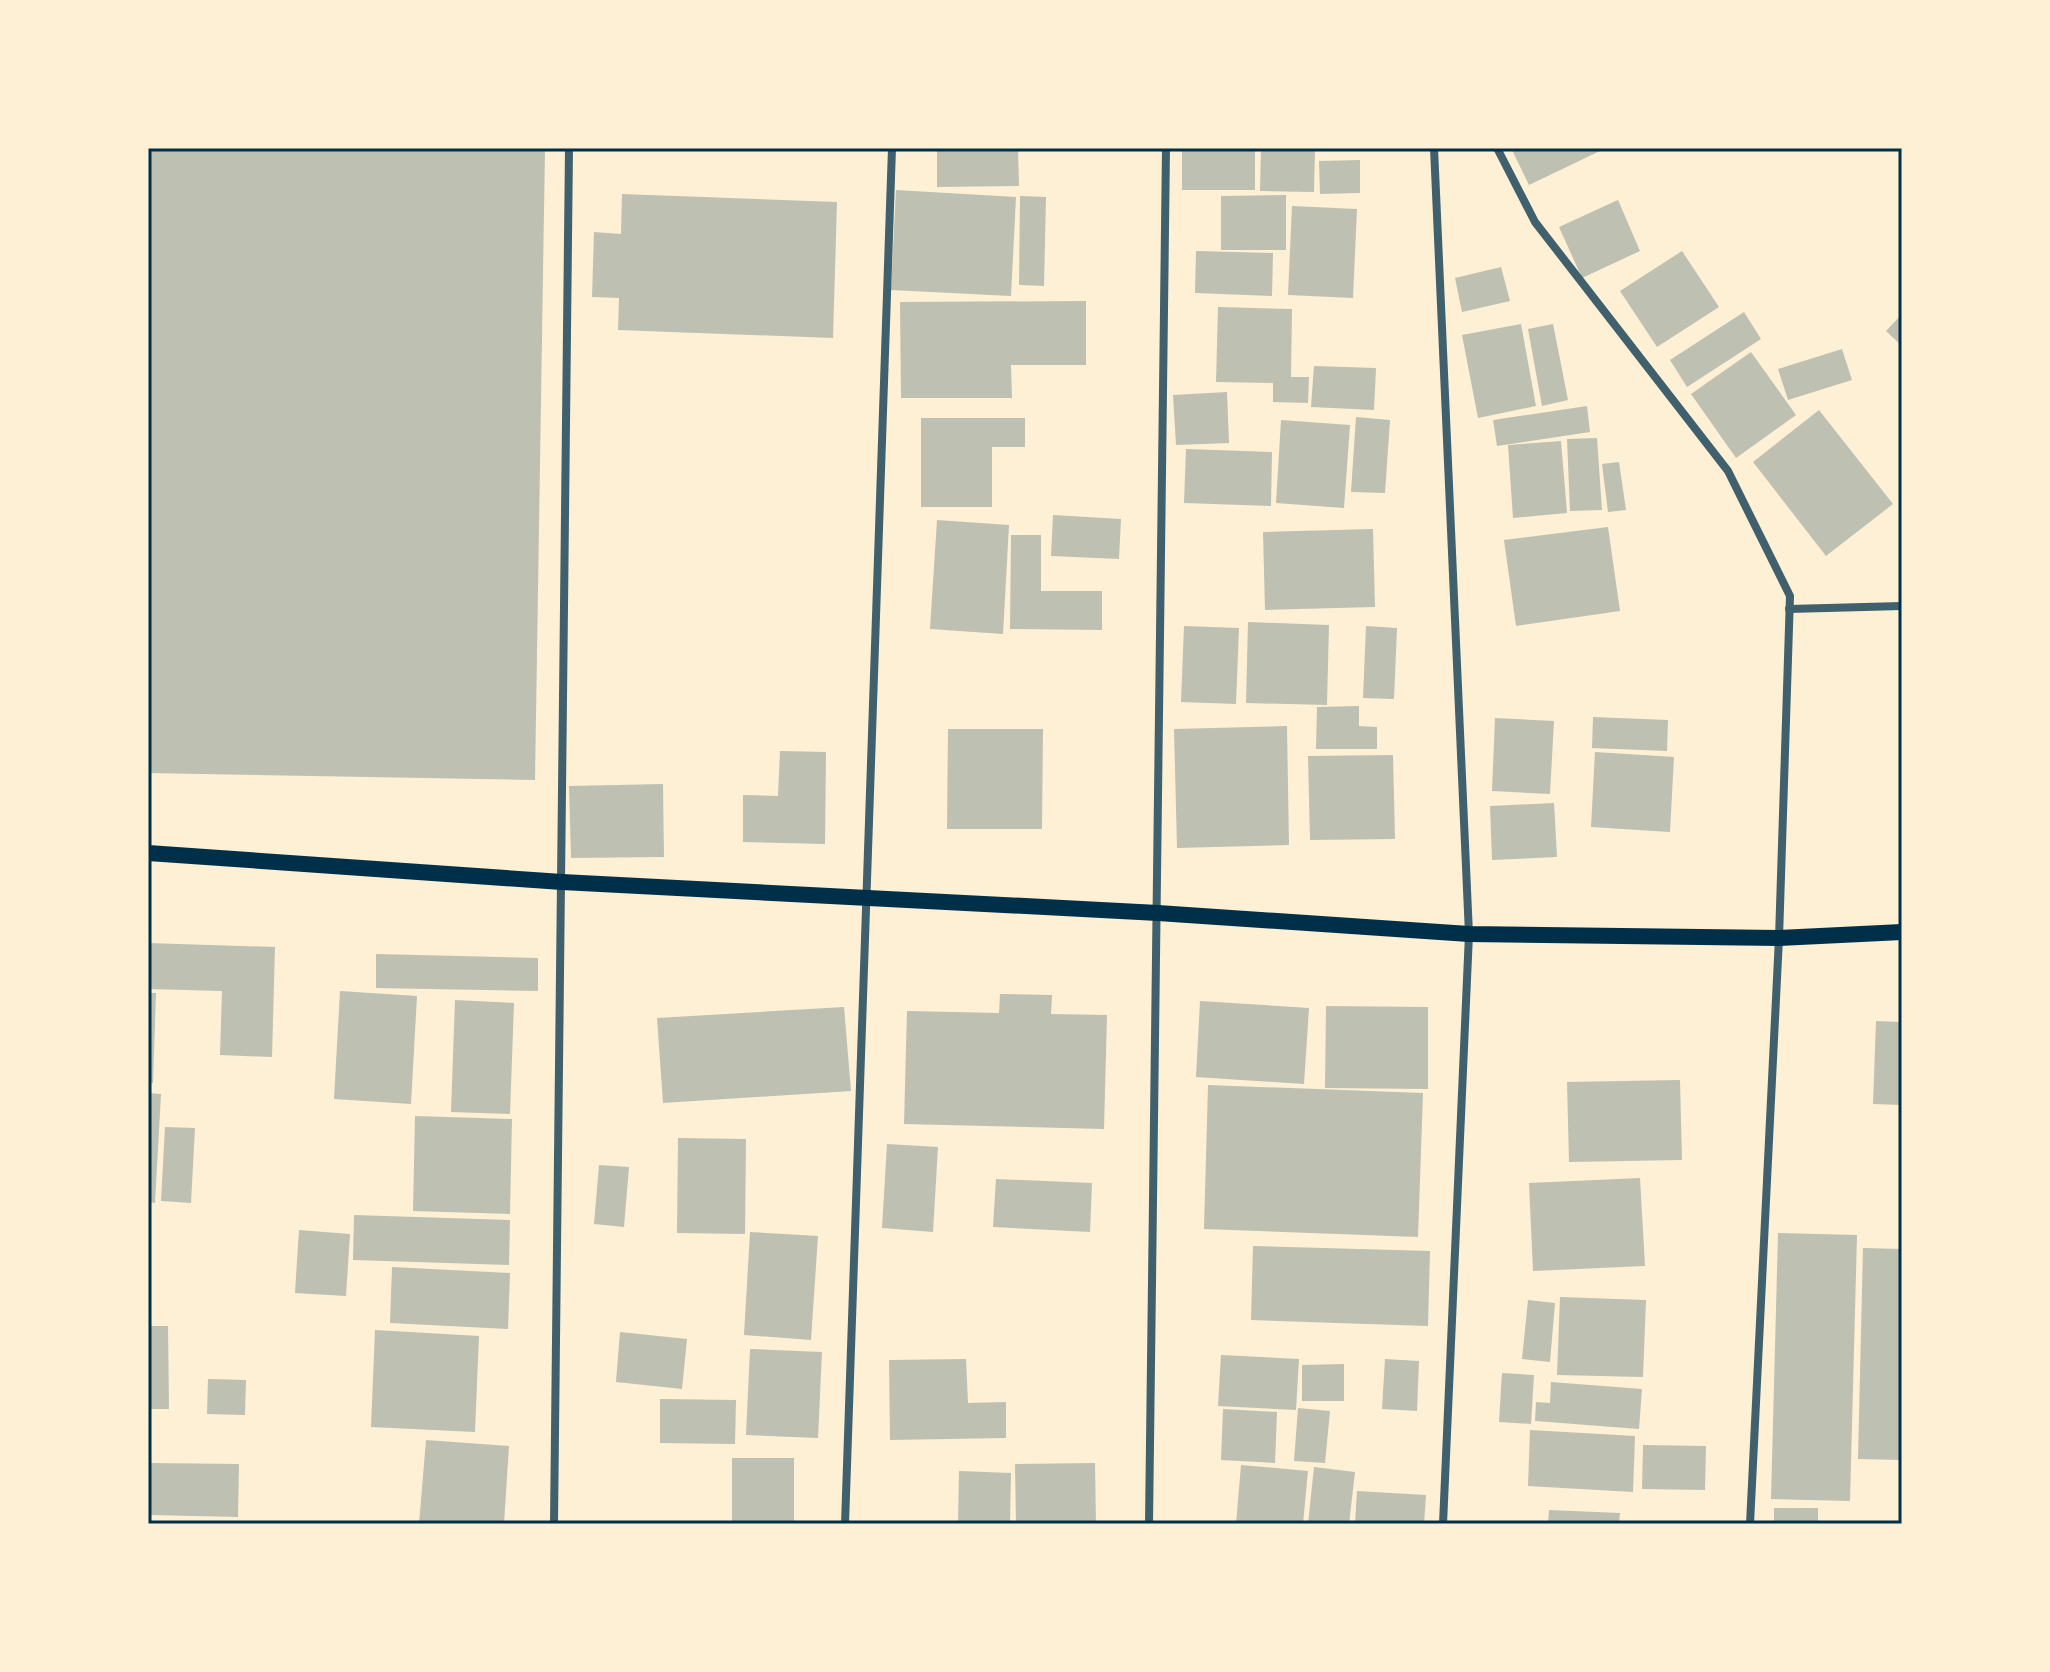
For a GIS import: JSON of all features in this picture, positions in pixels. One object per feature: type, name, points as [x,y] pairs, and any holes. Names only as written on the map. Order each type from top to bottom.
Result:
[{"type":"main road","points":[[148,853],[562,882],[1158,913],[1469,934],[1779,938],[1902,932]]},
{"type":"street","points":[[554,1524],[569,148]]},
{"type":"street","points":[[845,1524],[892,148]]},
{"type":"street","points":[[1149,1524],[1166,148]]},
{"type":"street","points":[[1434,148],[1469,934],[1443,1524]]},
{"type":"street","points":[[1497,148],[1535,222],[1728,471],[1790,596],[1779,938],[1750,1524]]},
{"type":"street","points":[[1789,609],[1902,606]]},
{"type":"building","points":[[148,148],[545,148],[535,780],[148,773]]},
{"type":"building","points":[[937,148],[1018,148],[1019,186],[937,187]]},
{"type":"building","points":[[1182,148],[1255,148],[1255,190],[1182,190]]},
{"type":"building","points":[[1261,148],[1315,148],[1314,192],[1260,191]]},
{"type":"building","points":[[1511,148],[1601,148],[1602,150],[1529,185]]},
{"type":"building","points":[[1360,160],[1360,193],[1320,194],[1319,161]]},
{"type":"building","points":[[896,190],[1016,197],[1011,296],[891,290]]},
{"type":"building","points":[[622,194],[837,202],[833,338],[618,330],[619,298],[592,297],[594,232],[621,234]]},
{"type":"building","points":[[1286,195],[1286,250],[1221,250],[1221,196]]},
{"type":"building","points":[[1020,196],[1046,197],[1044,286],[1019,285]]},
{"type":"building","points":[[1618,200],[1640,251],[1582,278],[1559,227]]},
{"type":"building","points":[[1292,206],[1357,209],[1353,298],[1288,295]]},
{"type":"building","points":[[1196,251],[1273,253],[1272,296],[1195,293]]},
{"type":"building","points":[[1682,251],[1719,307],[1657,347],[1620,291]]},
{"type":"building","points":[[1501,267],[1510,301],[1462,312],[1455,278]]},
{"type":"building","points":[[1086,301],[1086,365],[1011,365],[1012,398],[901,398],[900,302]]},
{"type":"building","points":[[1218,307],[1292,309],[1291,377],[1309,377],[1308,403],[1273,402],[1273,383],[1216,382]]},
{"type":"building","points":[[1744,312],[1761,339],[1687,387],[1670,360]]},
{"type":"building","points":[[1902,314],[1902,346],[1886,331]]},
{"type":"building","points":[[1521,324],[1536,406],[1478,418],[1462,335]]},
{"type":"building","points":[[1553,324],[1568,400],[1542,406],[1528,329]]},
{"type":"building","points":[[1842,349],[1852,380],[1788,400],[1778,369]]},
{"type":"building","points":[[1751,352],[1796,415],[1736,458],[1691,394]]},
{"type":"building","points":[[1314,366],[1376,368],[1374,410],[1311,407]]},
{"type":"building","points":[[1227,392],[1229,443],[1176,445],[1173,395]]},
{"type":"building","points":[[1587,406],[1590,432],[1497,446],[1493,420]]},
{"type":"building","points":[[1819,410],[1893,504],[1826,556],[1753,462]]},
{"type":"building","points":[[1356,417],[1390,420],[1385,493],[1351,492]]},
{"type":"building","points":[[921,418],[1025,418],[1025,447],[992,447],[992,507],[921,507]]},
{"type":"building","points":[[1281,420],[1350,425],[1344,508],[1276,503]]},
{"type":"building","points":[[1597,438],[1602,510],[1570,511],[1567,439]]},
{"type":"building","points":[[1561,441],[1567,513],[1513,518],[1508,445]]},
{"type":"building","points":[[1186,449],[1272,452],[1271,506],[1184,503]]},
{"type":"building","points":[[1619,462],[1626,510],[1608,512],[1602,464]]},
{"type":"building","points":[[1053,515],[1121,519],[1119,559],[1051,556]]},
{"type":"building","points":[[937,520],[1009,525],[1003,634],[930,629]]},
{"type":"building","points":[[1608,527],[1620,611],[1516,626],[1504,540]]},
{"type":"building","points":[[1373,529],[1375,607],[1265,610],[1263,532]]},
{"type":"building","points":[[1011,535],[1041,535],[1041,591],[1102,591],[1102,630],[1010,629]]},
{"type":"building","points":[[1248,622],[1329,625],[1327,705],[1246,703]]},
{"type":"building","points":[[1184,626],[1239,628],[1236,704],[1181,702]]},
{"type":"building","points":[[1366,626],[1397,628],[1394,699],[1363,698]]},
{"type":"building","points":[[1359,706],[1359,726],[1377,727],[1377,749],[1316,749],[1317,707]]},
{"type":"building","points":[[1593,717],[1668,720],[1667,751],[1592,748]]},
{"type":"building","points":[[1495,718],[1554,721],[1550,794],[1492,791]]},
{"type":"building","points":[[1287,726],[1289,845],[1177,848],[1174,729]]},
{"type":"building","points":[[948,729],[1043,729],[1042,829],[947,829]]},
{"type":"building","points":[[780,751],[826,752],[825,844],[743,842],[743,795],[778,796]]},
{"type":"building","points":[[1595,752],[1674,757],[1670,832],[1591,827]]},
{"type":"building","points":[[1393,755],[1395,839],[1310,840],[1308,756]]},
{"type":"building","points":[[663,784],[664,857],[571,858],[569,786]]},
{"type":"building","points":[[1554,803],[1557,857],[1492,860],[1490,806]]},
{"type":"building","points":[[148,943],[275,947],[272,1057],[220,1055],[222,991],[148,989]]},
{"type":"building","points":[[376,954],[538,958],[538,991],[376,988]]},
{"type":"building","points":[[340,991],[417,996],[411,1104],[334,1099]]},
{"type":"building","points":[[148,993],[156,993],[153,1083],[148,1083]]},
{"type":"building","points":[[1000,994],[1052,995],[1051,1014],[1107,1015],[1104,1129],[904,1124],[907,1011],[999,1013]]},
{"type":"building","points":[[455,1000],[514,1003],[510,1114],[451,1112]]},
{"type":"building","points":[[1200,1001],[1309,1008],[1304,1084],[1196,1077]]},
{"type":"building","points":[[1326,1006],[1428,1007],[1428,1089],[1325,1088]]},
{"type":"building","points":[[844,1007],[851,1091],[663,1103],[657,1018]]},
{"type":"building","points":[[1876,1021],[1902,1022],[1902,1105],[1873,1104]]},
{"type":"building","points":[[1680,1080],[1682,1160],[1569,1162],[1567,1082]]},
{"type":"building","points":[[1208,1085],[1423,1093],[1418,1237],[1204,1229]]},
{"type":"building","points":[[148,1093],[161,1094],[155,1203],[148,1202]]},
{"type":"building","points":[[415,1116],[512,1119],[510,1214],[413,1211]]},
{"type":"building","points":[[165,1127],[195,1128],[191,1203],[161,1201]]},
{"type":"building","points":[[678,1138],[746,1139],[745,1234],[677,1233]]},
{"type":"building","points":[[887,1144],[938,1147],[933,1232],[882,1228]]},
{"type":"building","points":[[599,1165],[629,1167],[624,1227],[594,1224]]},
{"type":"building","points":[[1640,1178],[1645,1266],[1533,1271],[1529,1183]]},
{"type":"building","points":[[996,1179],[1092,1183],[1090,1232],[993,1227]]},
{"type":"building","points":[[354,1215],[510,1220],[509,1265],[353,1260]]},
{"type":"building","points":[[299,1230],[350,1234],[346,1296],[295,1293]]},
{"type":"building","points":[[750,1232],[818,1236],[811,1340],[744,1335]]},
{"type":"building","points":[[1778,1233],[1857,1235],[1850,1501],[1771,1499]]},
{"type":"building","points":[[1253,1246],[1430,1251],[1428,1326],[1251,1320]]},
{"type":"building","points":[[1863,1248],[1902,1249],[1902,1460],[1858,1459]]},
{"type":"building","points":[[392,1267],[510,1273],[508,1329],[390,1323]]},
{"type":"building","points":[[1560,1297],[1646,1300],[1643,1377],[1557,1375]]},
{"type":"building","points":[[1528,1300],[1555,1303],[1550,1362],[1522,1359]]},
{"type":"building","points":[[148,1326],[168,1326],[169,1409],[148,1409]]},
{"type":"building","points":[[375,1330],[479,1336],[475,1432],[371,1427]]},
{"type":"building","points":[[620,1332],[687,1339],[682,1389],[616,1382]]},
{"type":"building","points":[[750,1349],[822,1352],[818,1438],[746,1435]]},
{"type":"building","points":[[1221,1355],[1299,1359],[1296,1410],[1218,1406]]},
{"type":"building","points":[[966,1359],[968,1403],[1006,1402],[1006,1438],[890,1440],[889,1360]]},
{"type":"building","points":[[1385,1359],[1419,1361],[1417,1411],[1382,1409]]},
{"type":"building","points":[[1344,1364],[1344,1401],[1302,1401],[1302,1365]]},
{"type":"building","points":[[1502,1373],[1534,1375],[1531,1424],[1499,1422]]},
{"type":"building","points":[[208,1379],[246,1380],[245,1415],[207,1414]]},
{"type":"building","points":[[1551,1382],[1642,1389],[1639,1429],[1535,1421],[1536,1402],[1550,1403]]},
{"type":"building","points":[[660,1399],[736,1400],[735,1444],[660,1443]]},
{"type":"building","points":[[1298,1408],[1330,1411],[1325,1463],[1294,1461]]},
{"type":"building","points":[[1223,1409],[1277,1412],[1275,1463],[1221,1460]]},
{"type":"building","points":[[1530,1430],[1635,1436],[1633,1492],[1528,1486]]},
{"type":"building","points":[[426,1440],[509,1446],[504,1524],[419,1524]]},
{"type":"building","points":[[1643,1445],[1706,1446],[1705,1490],[1642,1489]]},
{"type":"building","points":[[732,1458],[794,1458],[794,1524],[732,1524]]},
{"type":"building","points":[[150,1463],[239,1464],[238,1517],[149,1515]]},
{"type":"building","points":[[1095,1463],[1096,1524],[1016,1524],[1015,1464]]},
{"type":"building","points":[[1241,1465],[1308,1471],[1303,1524],[1236,1524]]},
{"type":"building","points":[[1314,1467],[1355,1472],[1349,1524],[1308,1524]]},
{"type":"building","points":[[959,1471],[1011,1473],[1010,1524],[958,1524]]},
{"type":"building","points":[[1357,1491],[1426,1495],[1424,1524],[1355,1524]]},
{"type":"building","points":[[1774,1508],[1818,1508],[1818,1524],[1774,1524]]},
{"type":"building","points":[[1549,1510],[1620,1513],[1619,1524],[1548,1524]]}]
